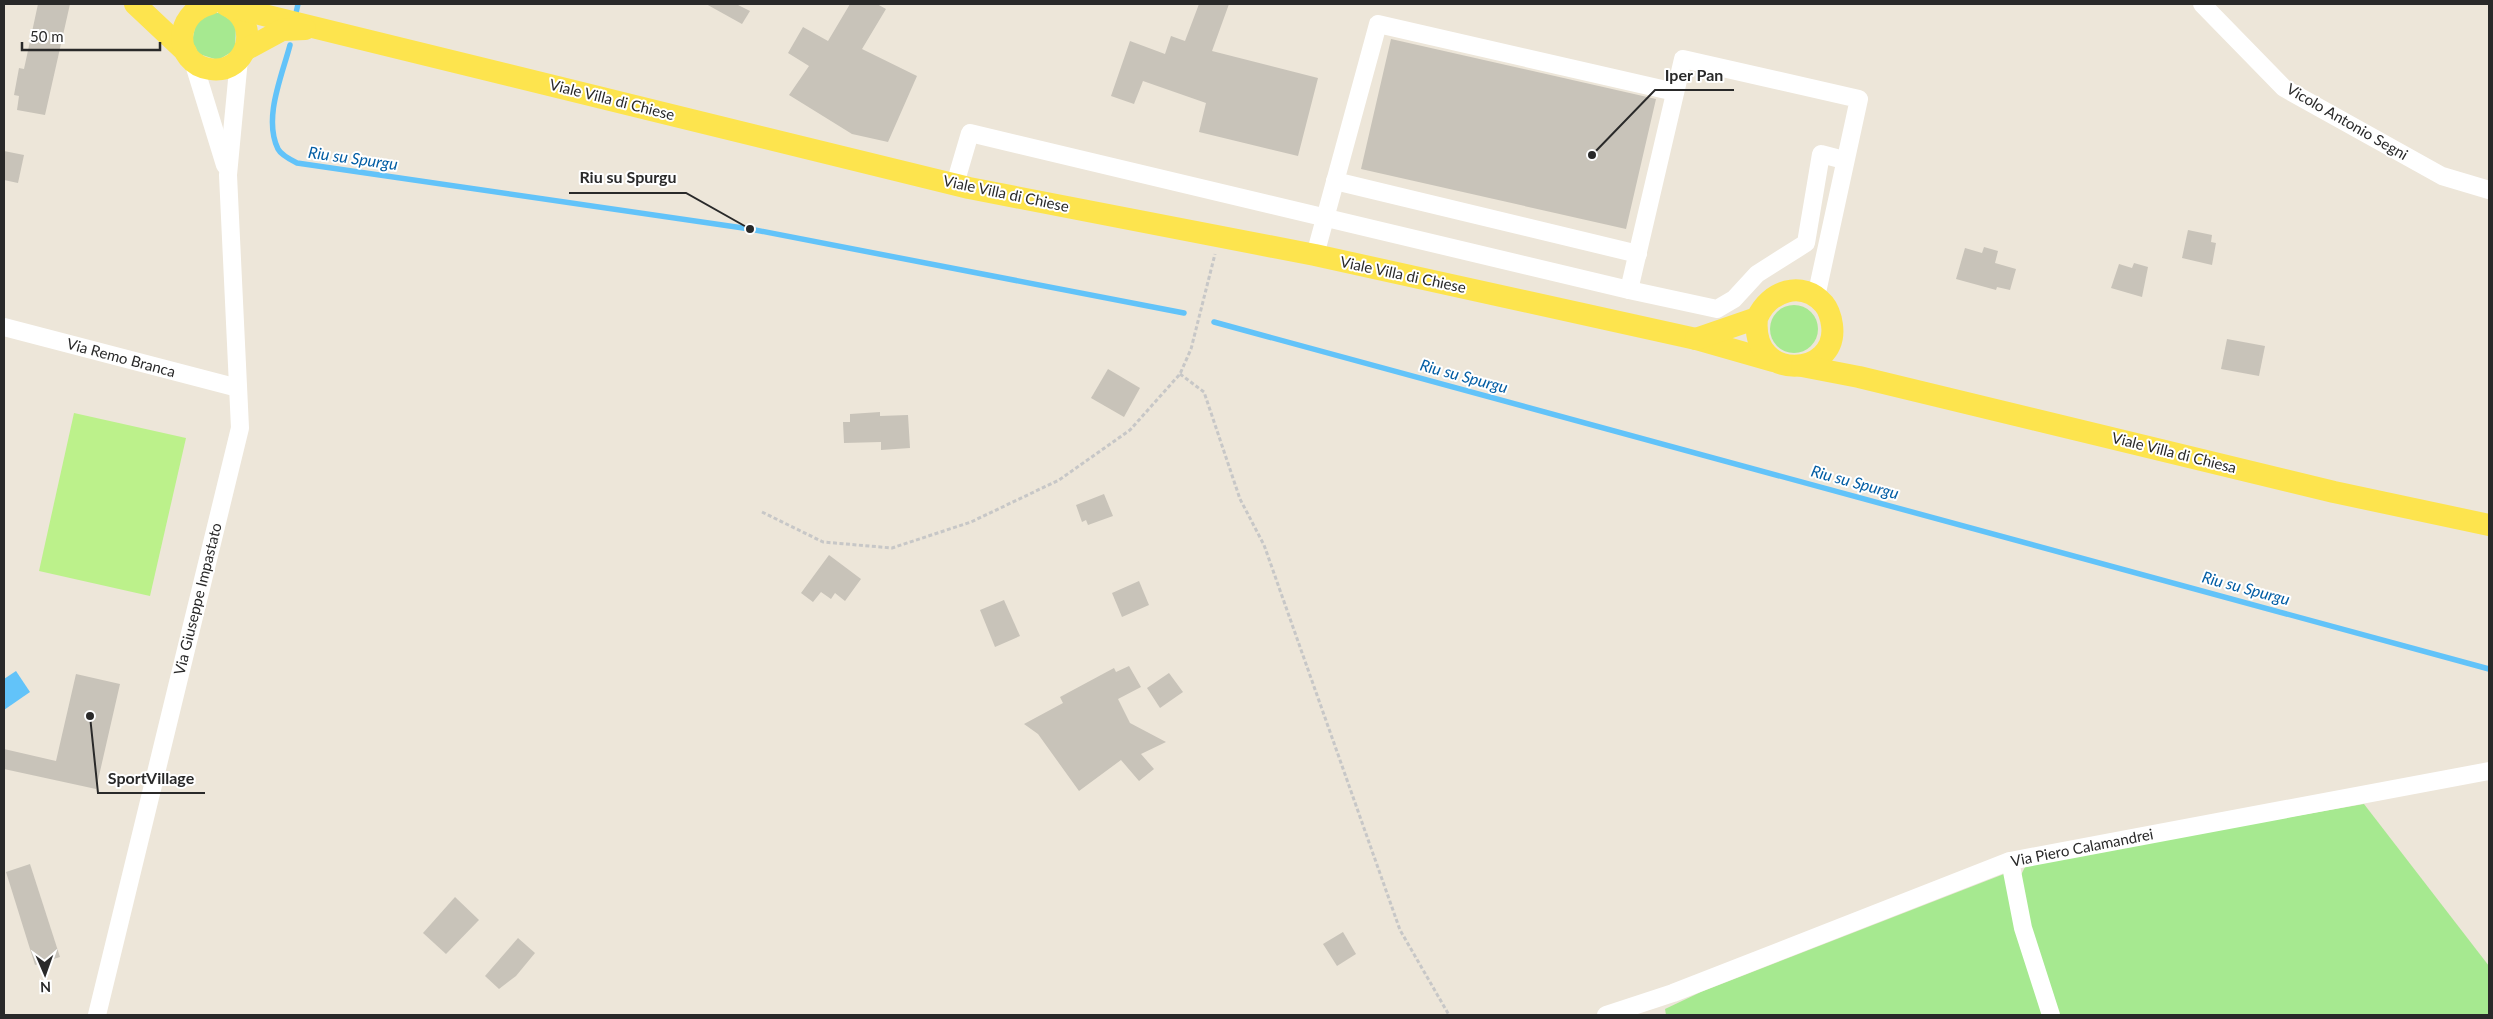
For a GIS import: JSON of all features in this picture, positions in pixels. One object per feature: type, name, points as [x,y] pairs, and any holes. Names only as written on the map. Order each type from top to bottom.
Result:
[{"type":"main road","points":[[135,4],[190,57],[212,69],[231,65],[242,55],[282,30],[321,28]]},
{"type":"main road","points":[[190,57],[182,42],[182,32],[186,21],[196,9],[221,5],[321,28]]},
{"type":"main road","points":[[221,5],[245,22],[248,31],[242,55]]},
{"type":"main road","name":"Viale Villa di Chiese","points":[[321,28],[955,184],[1315,255],[1696,339]]},
{"type":"main road","points":[[1773,361],[1758,342],[1757,318],[1762,307],[1770,298],[1781,292],[1793,290],[1805,292],[1816,297],[1825,306],[1831,317],[1833,330],[1830,342],[1823,353],[1814,362],[1802,366]]},
{"type":"main road","points":[[1696,339],[1757,318]]},
{"type":"main road","name":"Viale Villa di Chiesa","points":[[1696,339],[1792,367],[1802,366],[1859,378],[2334,492],[2489,525]]},
{"type":"main road","points":[[1830,342],[1859,378]]},
{"type":"street","name":"Vicolo Antonio Segni","points":[[2202,4],[2284,88],[2442,176],[2489,190]]},
{"type":"street","points":[[1315,255],[1327,217],[1378,24],[1675,92]]},
{"type":"street","name":"Via Giuseppe Impastato","points":[[98,1015],[240,428],[228,175],[242,55]]},
{"type":"street","name":"Via Giuseppe Impastato","points":[[190,57],[209,108],[228,175]]},
{"type":"street","points":[[1629,290],[1683,59],[1859,99],[1844,160],[1816,297]]},
{"type":"street","points":[[955,184],[970,133],[1629,290],[1717,308],[1734,299],[1757,274],[1806,242],[1821,154],[1844,160]]},
{"type":"street","points":[[1335,181],[1638,254]]},
{"type":"street","points":[[1812,203],[1834,209]]},
{"type":"street","name":"Via Remo Branca","points":[[4,327],[238,388]]},
{"type":"street","name":"Via Piero Calamandrei","points":[[1606,1015],[1673,993],[2010,861],[2489,770]]},
{"type":"street","points":[[2010,861],[2023,928],[2051,1015]]},
{"type":"path","points":[[762,512],[823,542],[892,548],[971,522],[1059,480],[1130,430],[1180,374],[1191,349],[1220,236]]},
{"type":"path","points":[[1180,374],[1204,392],[1240,499],[1264,545],[1400,930],[1449,1015]]},
{"type":"green space","points":[[213,13],[220,13],[236,24],[235,50],[218,60],[199,54],[192,42],[196,22]]},
{"type":"green space","points":[[1794,305],[1803,307],[1811,312],[1816,320],[1818,329],[1816,338],[1811,346],[1803,351],[1794,353],[1785,351],[1777,346],[1772,338],[1770,329],[1772,320],[1777,312],[1785,307]]},
{"type":"green space","points":[[74,413],[186,438],[150,596],[39,571]]},
{"type":"green space","points":[[2364,804],[2489,966],[2489,1015],[2059,1015],[2033,940],[2021,875],[2025,867],[2113,848]]},
{"type":"green space","points":[[2004,874],[2044,1015],[1666,1015],[1665,1009],[1701,992]]},
{"type":"water","points":[[16,671],[30,692],[4,710],[4,679]]},
{"type":"building","points":[[38,4],[70,4],[45,115],[17,110],[19,96],[14,95],[19,68],[24,69]]},
{"type":"building","points":[[706,4],[736,4],[750,11],[742,24]]},
{"type":"building","points":[[850,4],[877,4],[886,9],[862,49],[917,76],[888,142],[852,134],[789,95],[809,66],[788,53],[803,27],[828,41]]},
{"type":"building","points":[[1199,4],[1229,4],[1212,51],[1318,78],[1298,156],[1199,132],[1206,103],[1143,81],[1134,104],[1111,96],[1130,41],[1165,54],[1171,36],[1185,41]]},
{"type":"building","points":[[1391,39],[1656,99],[1626,229],[1361,169]]},
{"type":"building","points":[[4,151],[24,155],[18,183],[4,180]]},
{"type":"building","points":[[2188,230],[2212,235],[2211,242],[2216,243],[2212,265],[2182,258]]},
{"type":"building","points":[[1984,247],[1998,251],[1995,263],[2016,269],[2010,290],[1997,287],[1996,290],[1956,279],[1965,248],[1982,253]]},
{"type":"building","points":[[2134,263],[2148,267],[2142,297],[2111,288],[2119,264],[2132,268]]},
{"type":"building","points":[[2227,339],[2265,346],[2259,376],[2221,369]]},
{"type":"building","points":[[1108,369],[1140,388],[1124,417],[1091,398]]},
{"type":"building","points":[[880,412],[880,416],[908,415],[910,448],[881,450],[881,442],[844,443],[843,422],[850,422],[850,414]]},
{"type":"building","points":[[1104,494],[1113,516],[1088,525],[1086,520],[1082,522],[1076,505]]},
{"type":"building","points":[[829,555],[861,579],[845,601],[835,593],[831,599],[821,592],[813,602],[801,593]]},
{"type":"building","points":[[1139,581],[1149,605],[1122,617],[1112,593]]},
{"type":"building","points":[[1004,600],[1020,636],[995,647],[980,610]]},
{"type":"building","points":[[1129,666],[1141,687],[1118,699],[1130,723],[1166,742],[1141,754],[1154,769],[1139,781],[1121,760],[1079,791],[1038,734],[1024,724],[1063,703],[1060,697],[1114,668],[1116,672]]},
{"type":"building","points":[[1169,673],[1183,692],[1160,708],[1147,688]]},
{"type":"building","points":[[76,674],[120,684],[96,789],[4,769],[4,749],[56,761]]},
{"type":"building","points":[[30,864],[60,957],[35,965],[6,872]]},
{"type":"building","points":[[455,897],[479,920],[446,954],[423,933]]},
{"type":"building","points":[[1343,932],[1356,954],[1337,966],[1323,944]]},
{"type":"building","points":[[518,938],[535,953],[516,976],[499,989],[485,976]]},
{"type":"waterway","name":"Riu su Spurgu","points":[[296,13],[298,4]]},
{"type":"waterway","name":"Riu su Spurgu","points":[[290,45],[275,97],[272,124],[279,151],[297,163],[750,229],[1184,313]]},
{"type":"waterway","name":"Riu su Spurgu","points":[[1214,322],[2489,669]]},
{"type":"place","name":"Iper Pan","points":[[1592,155]]},
{"type":"place","name":"Riu su Spurgu","points":[[750,229]]},
{"type":"place","name":"SportVillage","points":[[90,716]]}]
